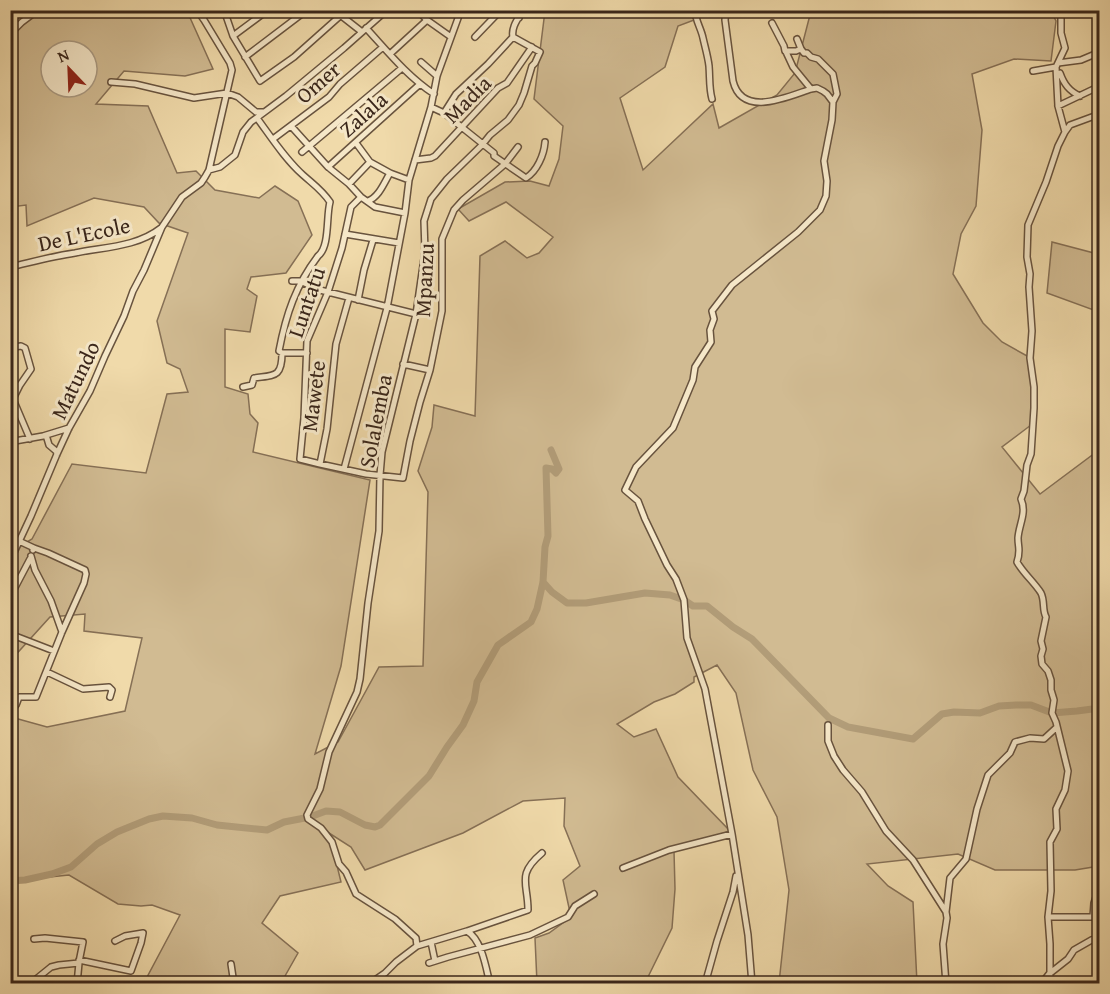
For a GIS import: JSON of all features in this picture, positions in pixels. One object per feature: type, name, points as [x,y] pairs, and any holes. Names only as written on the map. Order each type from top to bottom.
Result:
[{"type":"street","points":[[10,34],[38,10]]},
{"type":"street","points":[[196,10],[232,67],[209,170],[220,167],[235,155],[244,129],[387,10]]},
{"type":"street","points":[[224,10],[233,36],[260,81],[302,50],[338,12],[364,30],[402,68],[434,94]]},
{"type":"street","points":[[233,36],[268,10]]},
{"type":"street","points":[[245,57],[308,10]]},
{"type":"street","points":[[417,10],[451,37]]},
{"type":"street","points":[[344,469],[387,308],[415,160],[437,76],[461,10]]},
{"type":"street","points":[[475,37],[501,10]]},
{"type":"street","points":[[509,10],[519,18]]},
{"type":"street","points":[[513,37],[513,27],[523,10]]},
{"type":"street","points":[[695,10],[709,66],[709,90],[712,99]]},
{"type":"street","points":[[726,10],[725,20],[733,81],[738,95],[749,101],[770,102],[817,88],[827,94],[833,102]]},
{"type":"street","points":[[1061,10],[1061,33],[1065,48],[1058,65],[1057,79],[1058,106],[1065,132]]},
{"type":"street","points":[[390,54],[428,20]]},
{"type":"street","points":[[772,23],[793,67],[811,89]]},
{"type":"street","points":[[513,37],[532,47]]},
{"type":"street","points":[[444,113],[456,94],[513,37]]},
{"type":"street","points":[[752,984],[748,934],[732,834],[705,689],[687,638],[684,600],[676,579],[645,519],[639,501],[625,490],[636,467],[673,428],[693,380],[695,367],[711,342],[710,330],[714,319],[712,311],[732,285],[798,232],[820,210],[826,196],[827,181],[824,161],[833,102],[837,94],[832,74],[818,59],[804,53],[797,39]]},
{"type":"street","name":"Omer","points":[[273,139],[329,97],[340,84],[383,47]]},
{"type":"street","name":"Solalemba","points":[[417,945],[416,938],[406,928],[356,894],[346,872],[339,864],[332,842],[308,817],[320,789],[329,752],[357,692],[360,679],[379,531],[382,452],[416,314],[425,252],[424,220],[431,200],[447,179],[508,120],[519,105],[532,66],[540,52],[532,47]]},
{"type":"street","name":"Madia","points":[[415,160],[435,156],[498,88],[507,83],[532,47]]},
{"type":"street","points":[[786,51],[801,49]]},
{"type":"street","points":[[1033,71],[1081,60],[1100,52]]},
{"type":"street","points":[[421,62],[437,76]]},
{"type":"street","points":[[1058,65],[1064,82],[1072,92],[1080,96]]},
{"type":"street","points":[[302,152],[402,68]]},
{"type":"street","points":[[1057,79],[1060,73]]},
{"type":"street","points":[[111,82],[135,84],[194,98],[227,93],[238,97],[255,112],[265,111]]},
{"type":"street","name":"Zalala","points":[[328,167],[420,84]]},
{"type":"street","points":[[1058,106],[1100,86]]},
{"type":"street","points":[[430,107],[444,113],[505,164],[526,178],[529,177],[544,152],[545,142]]},
{"type":"street","points":[[1050,984],[1048,917],[1051,891],[1050,842],[1057,829],[1056,809],[1065,790],[1068,771],[1052,713],[1054,700],[1051,680],[1042,664],[1041,641],[1046,617],[1042,596],[1017,562],[1020,549],[1018,538],[1024,506],[1021,499],[1031,454],[1034,408],[1030,358],[1032,332],[1030,274],[1027,257],[1028,225],[1065,132],[1070,125],[1100,114]]},
{"type":"street","points":[[243,387],[252,385],[254,378],[277,374],[281,367],[282,353],[279,351],[283,329],[300,281],[322,253],[325,245],[327,211],[330,202],[320,189],[294,165],[257,118]]},
{"type":"street","points":[[291,126],[328,167],[361,197],[375,207],[405,213]]},
{"type":"street","points":[[356,143],[370,162],[390,174],[410,180]]},
{"type":"street","name":"Mpanzu","points":[[380,476],[403,478],[442,311],[441,239],[448,221],[463,200],[505,164],[518,147]]},
{"type":"street","points":[[349,184],[370,162]]},
{"type":"street","name":"Matundo","points":[[10,561],[15,546],[32,516],[69,428],[90,391],[162,227],[182,196],[201,183],[209,170]]},
{"type":"street","points":[[368,201],[375,197],[390,174]]},
{"type":"street","name":"Luntatu","points":[[320,464],[300,459],[307,341],[328,292],[342,248],[351,207],[361,197]]},
{"type":"street","name":"De L'Ecole","points":[[10,267],[128,243],[144,238],[162,227]]},
{"type":"street","points":[[345,234],[399,243]]},
{"type":"street","points":[[358,300],[373,240]]},
{"type":"street","points":[[292,281],[300,281],[349,298],[416,314]]},
{"type":"street","name":"Mawete","points":[[320,464],[327,429],[336,344],[349,298]]},
{"type":"street","points":[[10,345],[25,348],[31,369],[21,382],[13,399],[30,439]]},
{"type":"street","points":[[282,353],[307,353]]},
{"type":"street","points":[[403,364],[429,370]]},
{"type":"street","points":[[10,451],[14,450],[13,442],[69,428]]},
{"type":"street","points":[[46,435],[49,445],[57,454]]},
{"type":"street","points":[[320,464],[380,476]]},
{"type":"street","points":[[10,705],[16,705],[19,697],[22,696],[36,697],[86,574],[85,570],[48,553],[34,548],[15,546]]},
{"type":"street","points":[[10,597],[24,573],[34,548]]},
{"type":"street","points":[[31,556],[62,632]]},
{"type":"street","points":[[10,634],[54,651]]},
{"type":"street","points":[[47,672],[83,689],[111,687],[110,698]]},
{"type":"street","points":[[828,725],[828,741],[834,756],[862,792],[886,831],[913,860],[946,912]]},
{"type":"street","points":[[946,984],[944,944],[950,878],[966,860],[977,809],[988,775],[1010,753],[1015,742],[1030,738],[1044,739],[1057,727]]},
{"type":"street","points":[[623,868],[669,850],[732,834]]},
{"type":"street","points":[[369,984],[417,945],[467,932],[528,910],[524,879],[534,860],[542,853]]},
{"type":"street","points":[[705,984],[736,880],[735,857]]},
{"type":"street","points":[[1093,917],[1094,903],[1100,885]]},
{"type":"street","points":[[430,942],[432,962],[530,935],[562,921],[568,917],[575,906],[594,894]]},
{"type":"street","points":[[1048,917],[1100,919]]},
{"type":"street","points":[[1041,984],[1068,959],[1074,950],[1095,938],[1100,928]]},
{"type":"street","points":[[467,932],[471,934],[483,954],[490,984]]},
{"type":"street","points":[[30,984],[51,967],[79,962],[131,971],[143,933],[125,936],[115,941]]},
{"type":"street","points":[[34,939],[83,942],[76,984]]},
{"type":"street","points":[[231,964],[234,984]]},
{"type":"shaded area","points":[[10,11],[187,11],[213,69],[185,76],[124,71],[96,104],[148,106],[177,173],[196,171],[215,190],[259,198],[275,186],[298,201],[312,235],[286,273],[251,277],[247,289],[257,296],[250,332],[225,329],[225,387],[248,394],[250,414],[258,423],[253,452],[370,480],[341,666],[315,754],[338,742],[379,667],[423,666],[428,492],[418,471],[432,427],[434,405],[475,416],[480,256],[505,241],[527,258],[539,253],[553,237],[506,202],[469,221],[458,209],[505,182],[530,181],[549,186],[559,159],[563,126],[534,99],[545,11],[691,11],[694,20],[678,26],[665,67],[620,98],[643,170],[713,104],[719,128],[777,95],[795,73],[811,11],[1051,11],[1056,21],[1051,61],[1014,59],[972,74],[982,130],[976,206],[961,234],[953,274],[983,323],[1002,342],[1029,357],[1035,422],[1002,447],[1040,494],[1099,450],[1099,866],[1075,870],[995,870],[958,854],[867,864],[888,886],[913,902],[917,983],[779,983],[789,890],[777,817],[753,770],[736,693],[717,665],[694,677],[694,682],[675,694],[654,702],[617,724],[634,737],[656,729],[678,777],[730,831],[674,851],[675,889],[672,928],[645,983],[537,983],[535,938],[549,933],[571,917],[563,880],[580,866],[564,826],[565,798],[523,801],[463,833],[365,870],[351,847],[329,833],[341,882],[280,896],[262,923],[298,953],[281,983],[142,983],[180,915],[152,905],[118,904],[69,875],[11,881],[11,717],[47,727],[125,711],[142,638],[84,631],[85,614],[50,617],[11,660],[11,557],[14,550],[32,539],[72,464],[146,473],[167,394],[188,392],[180,369],[167,363],[157,321],[188,233],[159,223],[144,207],[94,198],[27,226],[26,205],[11,207]]},
{"type":"shaded area","points":[[1099,237],[1099,312],[1047,293],[1052,242],[1094,253]]},
{"type":"waterway","points":[[10,881],[52,874],[71,867],[97,844],[117,832],[163,816],[192,818],[217,825],[267,830],[284,822],[326,811],[340,812],[365,825],[375,827],[380,825],[429,776],[463,725],[474,701],[477,682],[498,645],[531,622],[537,609],[543,582],[548,536],[546,468],[556,473],[559,469],[551,450]]},
{"type":"waterway","points":[[543,582],[567,603],[586,603],[645,593],[670,595],[693,606],[707,606],[752,639],[829,718],[848,727],[913,739],[942,714],[954,712],[980,713],[999,706],[1016,705],[1031,705],[1052,713],[1100,708]]}]
